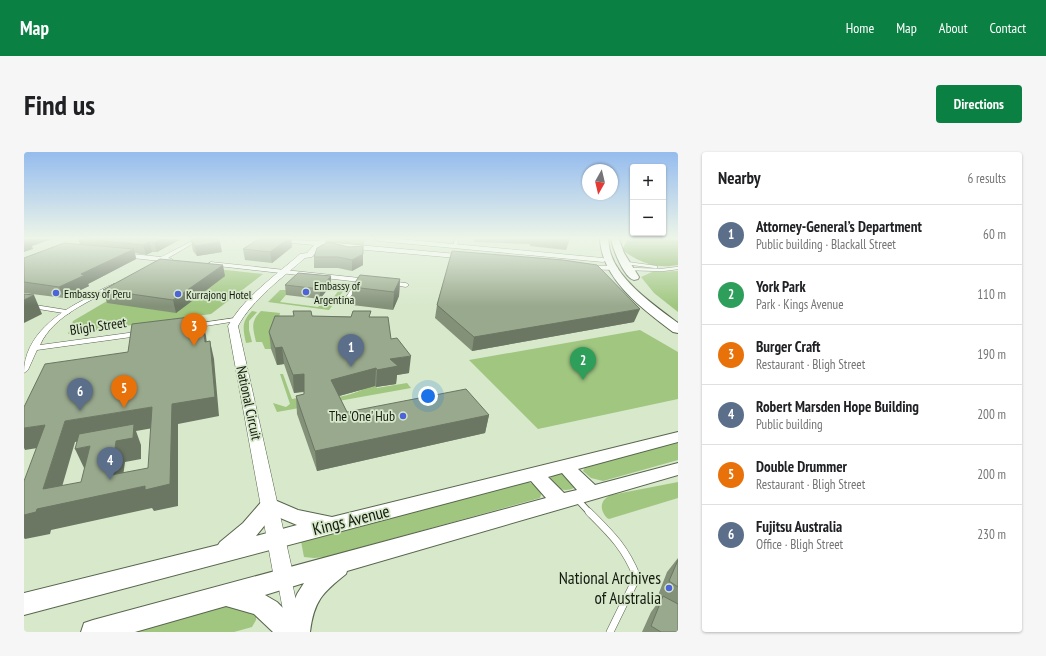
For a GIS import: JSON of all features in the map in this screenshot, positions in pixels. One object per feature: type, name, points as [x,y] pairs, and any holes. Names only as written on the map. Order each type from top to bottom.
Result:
[{"type":"highway","points":[[623,261],[637,276],[650,294],[678,317]]},
{"type":"highway","points":[[610,262],[626,266]]},
{"type":"highway","points":[[610,262],[622,279],[642,300],[678,329]]},
{"type":"main road","points":[[235,320],[297,261]]},
{"type":"main road","points":[[606,261],[610,262]]},
{"type":"main road","points":[[610,262],[573,266],[604,271],[622,279]]},
{"type":"main road","name":"National Circuit","points":[[235,320],[233,326],[284,578]]},
{"type":"main road","name":"Kings Avenue","points":[[24,604],[678,437]]},
{"type":"main road","points":[[565,466],[576,497]]},
{"type":"main road","points":[[93,632],[678,469]]},
{"type":"main road","points":[[535,474],[576,497]]},
{"type":"main road","points":[[219,553],[250,529],[270,505],[295,517],[333,525]]},
{"type":"main road","points":[[298,632],[302,607],[307,597],[322,579],[345,562]]},
{"type":"main road","points":[[224,595],[255,601],[264,606],[275,614],[289,632]]},
{"type":"street","points":[[208,264],[375,281]]},
{"type":"street","points":[[383,282],[406,284]]},
{"type":"street","points":[[24,370],[40,338],[46,330],[68,312],[118,284]]},
{"type":"street","points":[[187,327],[235,320]]},
{"type":"street","name":"Bligh Street","points":[[36,348],[148,332]]},
{"type":"street","points":[[284,578],[295,632]]},
{"type":"lane","points":[[634,261],[647,266]]},
{"type":"lane","points":[[626,266],[647,266],[668,269]]},
{"type":"lane","points":[[626,266],[651,270],[678,268]]},
{"type":"lane","points":[[637,276],[651,270]]},
{"type":"lane","points":[[345,302],[360,280]]},
{"type":"lane","points":[[24,305],[68,312]]},
{"type":"lane","points":[[576,497],[618,541],[630,559],[636,577],[610,632]]},
{"type":"green space","points":[[678,261],[678,265],[662,266],[642,262]]},
{"type":"green space","name":"Kurrajong Hotel","points":[[170,264],[263,274],[211,314],[68,334],[73,321]]},
{"type":"green space","points":[[678,271],[678,312],[654,293],[641,277],[652,272]]},
{"type":"green space","points":[[344,284],[348,285],[329,310],[268,302],[280,290],[290,290],[280,302],[318,307],[320,305],[327,306],[339,290],[334,289],[341,287]]},
{"type":"green space","points":[[252,311],[257,312],[249,321],[249,330],[252,342],[246,343],[244,322]]},
{"type":"green space","points":[[261,311],[280,313],[272,349],[265,349],[262,342],[256,342],[253,325],[255,319]]},
{"type":"green space","points":[[640,330],[678,352],[678,399],[538,429],[469,360]]},
{"type":"green space","points":[[280,374],[283,374],[292,399],[341,396],[351,394],[374,383],[377,388],[407,383],[411,388],[277,412],[273,403],[286,407],[290,404]]},
{"type":"green space","points":[[678,442],[678,460],[603,481],[591,478],[583,471],[585,467]]},
{"type":"green space","points":[[558,473],[564,474],[575,486],[574,488],[563,490],[556,487],[551,482],[550,478]]},
{"type":"green space","points":[[528,482],[533,484],[542,492],[540,498],[326,557],[304,557],[301,541]]},
{"type":"green space","points":[[678,482],[678,498],[609,519],[604,515],[602,508],[603,502],[611,495]]},
{"type":"green space","points":[[235,604],[256,613],[256,620],[252,627],[234,632],[131,632]]},
{"type":"building","points":[[24,261],[108,261],[81,274],[85,275],[59,287],[24,282]]},
{"type":"building","points":[[156,261],[185,261],[223,265],[173,300],[103,290]]},
{"type":"building","points":[[449,261],[573,261],[597,265],[640,309],[474,337],[437,305]]},
{"type":"building","points":[[298,273],[331,276],[320,289],[285,285]]},
{"type":"building","points":[[360,275],[400,279],[394,292],[352,287]]},
{"type":"building","points":[[24,294],[34,295],[24,300]]},
{"type":"building","points":[[293,311],[311,311],[312,316],[351,317],[353,311],[371,311],[369,317],[388,317],[391,339],[397,338],[411,356],[390,359],[398,366],[377,370],[376,368],[331,380],[347,412],[466,389],[489,415],[315,451],[296,396],[304,394],[304,374],[293,375],[282,347],[275,348],[269,332],[275,316],[294,316]]},
{"type":"building","points":[[190,317],[190,320],[202,319],[205,342],[210,341],[215,397],[172,404],[170,484],[145,490],[145,486],[37,509],[36,512],[24,515],[24,481],[45,425],[24,428],[24,407],[45,364],[128,352],[132,324]],"holes":[[[152,407],[148,468],[111,475],[116,441],[133,438],[134,424],[79,434],[75,449],[90,446],[81,482],[43,489],[65,421]]]},
{"type":"building","points":[[678,560],[678,587],[669,581]]},
{"type":"building","points":[[663,596],[678,604],[678,632],[661,632],[651,626]]},
{"type":"place","name":"Embassy of Argentina","points":[[306,292]]},
{"type":"place","name":"Embassy of Peru","points":[[56,293]]},
{"type":"place","name":"Kurrajong Hotel","points":[[178,294]]},
{"type":"place","name":"Burger Craft","points":[[194,346]]},
{"type":"place","name":"Attorney-General’s Department","points":[[351,367]]},
{"type":"place","name":"York Park","points":[[583,380]]},
{"type":"place","name":"Double Drummer","points":[[124,408]]},
{"type":"place","name":"Fujitsu Australia","points":[[80,411]]},
{"type":"place","name":"The 'One' Hub","points":[[403,416]]},
{"type":"place","name":"Robert Marsden Hope Building","points":[[110,480]]},
{"type":"place","name":"National Archives of Australia","points":[[669,588]]}]
